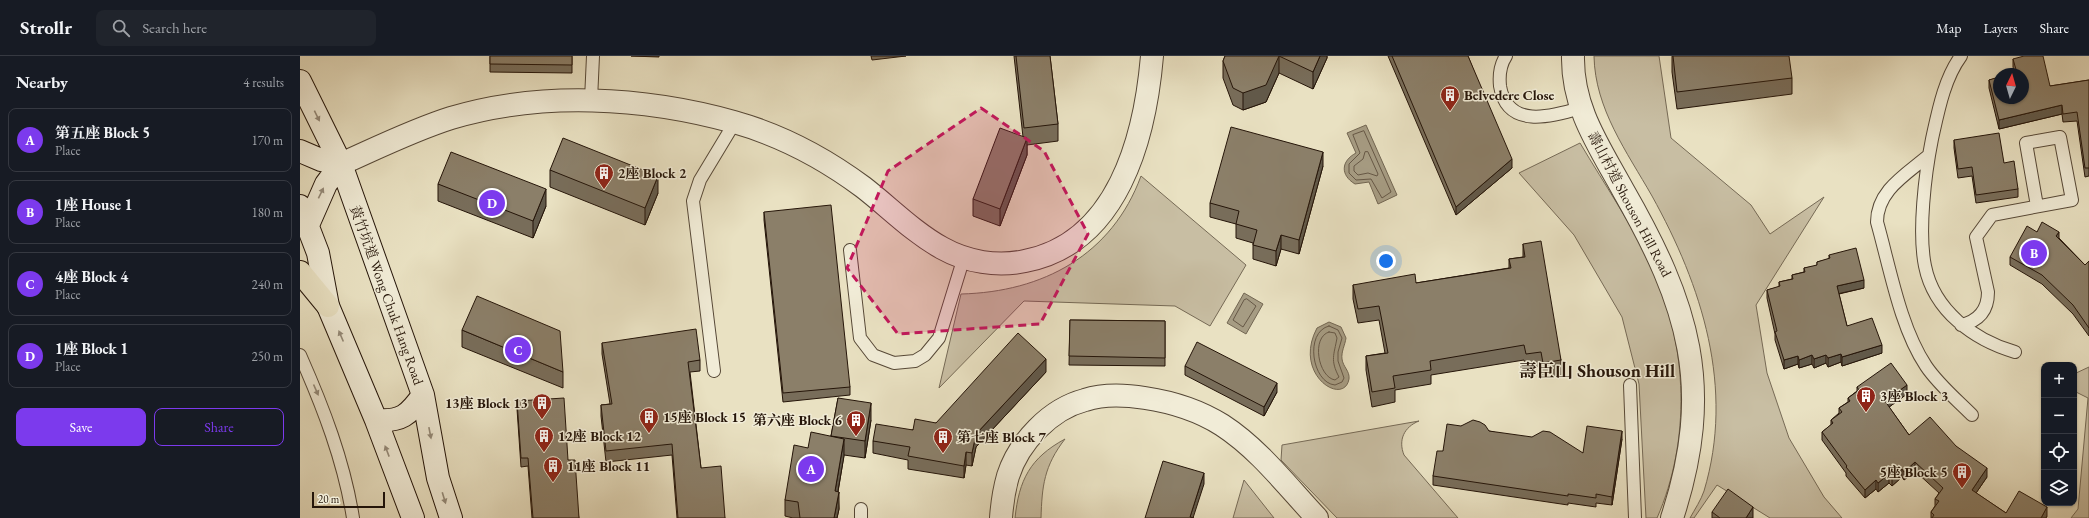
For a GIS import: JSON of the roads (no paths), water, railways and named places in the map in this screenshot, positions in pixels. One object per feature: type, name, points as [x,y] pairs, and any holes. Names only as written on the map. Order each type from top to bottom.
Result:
[{"type":"highway","points":[[300,272],[328,306]]},
{"type":"street","points":[[413,518],[376,420],[328,306],[318,253],[304,216],[341,164],[409,134],[452,118],[521,104],[591,100],[668,108],[735,122],[784,140],[816,156],[863,186],[927,238],[943,248],[964,257],[998,263],[1017,263],[1054,253],[1087,231],[1101,216],[1120,182],[1139,133],[1145,107],[1152,56]]},
{"type":"street","name":"壽山村道 Shouson Hill Road","points":[[1573,56],[1574,85],[1580,108],[1598,145],[1658,254],[1679,308],[1687,338],[1692,375],[1693,426],[1682,488],[1672,518]]},
{"type":"street","name":"黃竹坑道 Wong Chuk Hang Road","points":[[300,81],[341,164],[423,395],[438,478],[451,518]]},
{"type":"street","points":[[300,151],[321,160],[341,164]]},
{"type":"street","points":[[376,420],[392,421],[410,413],[423,395]]},
{"type":"street","points":[[1001,518],[1008,475],[1025,443],[1037,429],[1051,417],[1068,407],[1085,400],[1111,396],[1162,400],[1196,412],[1222,425],[1239,437],[1261,458],[1317,518]]},
{"type":"lane","points":[[591,100],[593,56]]},
{"type":"lane","points":[[1506,56],[1500,70],[1501,92],[1508,104],[1519,114],[1535,117],[1550,117],[1580,108]]},
{"type":"lane","points":[[1961,56],[1950,77],[1937,119],[1929,155],[1923,207],[1925,266],[1938,298],[1961,326],[1995,347],[2014,352]]},
{"type":"lane","points":[[714,371],[693,201],[700,180],[735,122]]},
{"type":"lane","points":[[1961,326],[1969,324],[1981,315],[1988,300],[1976,237],[1992,215],[2072,200],[2060,137],[2026,143],[2038,206]]},
{"type":"lane","points":[[1929,155],[1883,196],[1879,206],[1877,222],[1907,328],[1916,349],[1938,382],[1972,414]]},
{"type":"lane","points":[[850,250],[860,338],[873,355],[894,364],[916,360],[933,347],[938,338],[964,257]]},
{"type":"lane","points":[[300,355],[321,401],[348,484],[353,518]]},
{"type":"lane","points":[[1630,386],[1635,518]]},
{"type":"water","points":[[1366,125],[1397,195],[1378,204],[1369,182],[1355,184],[1347,176],[1344,168],[1347,160],[1356,153],[1347,133]]},
{"type":"water","points":[[1244,293],[1263,304],[1246,334],[1227,323]]},
{"type":"water","points":[[1329,322],[1341,327],[1346,338],[1342,359],[1349,379],[1345,387],[1338,389],[1330,388],[1322,382],[1315,372],[1311,360],[1311,345],[1317,328]]},
{"type":"place","name":"Belvedere Close","points":[[1450,112]]},
{"type":"place","name":"2座 Block 2","points":[[604,190]]},
{"type":"place","name":"1座 Block 1","points":[[492,203]]},
{"type":"place","name":"1座 House 1","points":[[2034,253]]},
{"type":"place","name":"4座 Block 4","points":[[518,350]]},
{"type":"place","name":"3座 Block 3","points":[[1866,413]]},
{"type":"place","name":"13座 Block 13","points":[[542,420]]},
{"type":"place","name":"15座 Block 15","points":[[649,434]]},
{"type":"place","name":"第六座 Block 6","points":[[856,437]]},
{"type":"place","name":"12座 Block 12","points":[[544,453]]},
{"type":"place","name":"第七座 Block 7","points":[[943,454]]},
{"type":"place","name":"第五座 Block 5","points":[[811,469]]},
{"type":"place","name":"11座 Block 11","points":[[553,483]]},
{"type":"place","name":"5座 Block 5","points":[[1962,489]]},
{"type":"district","name":"壽臣山 Shouson Hill","points":[[1597,370]]}]
